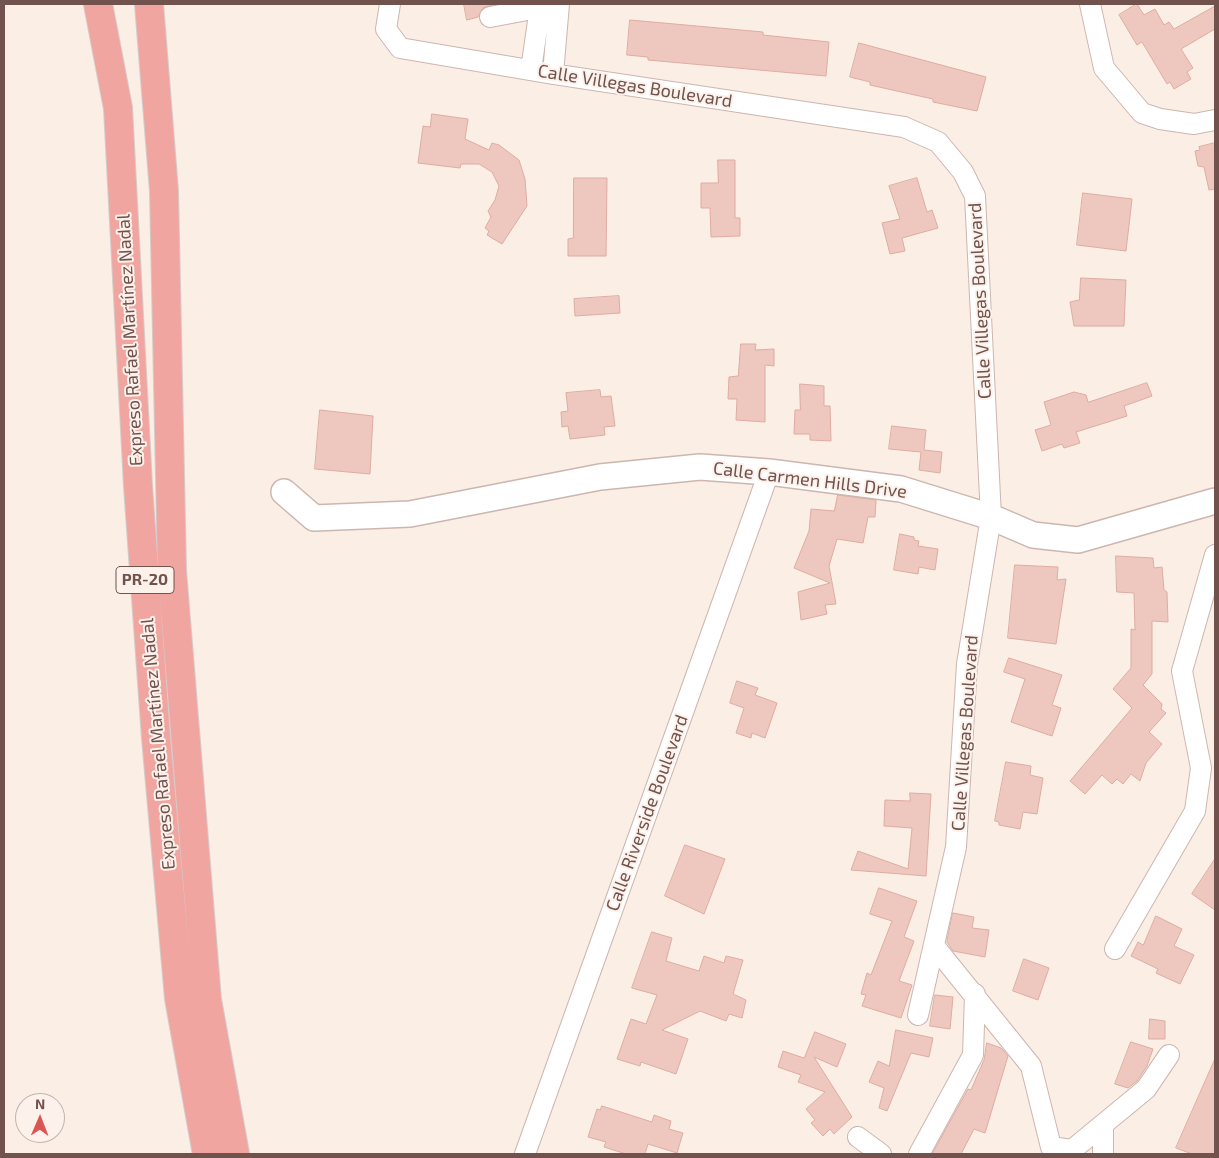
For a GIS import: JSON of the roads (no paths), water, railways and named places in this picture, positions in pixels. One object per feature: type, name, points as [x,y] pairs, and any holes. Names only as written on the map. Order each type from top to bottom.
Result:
[{"type":"highway","name":"Expreso Rafael Martínez Nadal","points":[[98,4],[118,108],[139,496],[156,738],[179,998],[207,1154]]},
{"type":"highway","name":"Expreso Rafael Martínez Nadal","points":[[149,4],[164,191],[172,570],[208,1000],[235,1154]]},
{"type":"street","name":"Calle Villegas Boulevard","points":[[390,4],[386,29],[400,48],[552,74],[904,127],[938,142],[963,172],[976,196],[991,517],[967,664],[956,846],[935,947],[918,1015]]},
{"type":"street","points":[[1090,4],[1104,68],[1142,113],[1160,119],[1194,124],[1215,120]]},
{"type":"street","points":[[490,17],[552,5]]},
{"type":"street","points":[[531,70],[552,5]]},
{"type":"street","points":[[552,5],[552,74]]},
{"type":"street","name":"Calle Carmen Hills Drive","points":[[284,492],[314,518],[410,514],[600,477],[700,468],[769,472],[901,489],[991,517],[1032,535],[1078,540],[1215,500]]},
{"type":"street","name":"Calle Riverside Boulevard","points":[[524,1154],[769,472]]},
{"type":"street","points":[[1115,949],[1195,811],[1201,768],[1182,671],[1215,555]]},
{"type":"street","points":[[935,947],[975,994],[1031,1066],[1051,1147],[1072,1150],[1146,1089],[1169,1055]]},
{"type":"street","points":[[919,1154],[973,1055],[975,994]]},
{"type":"street","points":[[1103,1125],[1103,1154]]},
{"type":"street","points":[[858,1137],[881,1154]]}]
